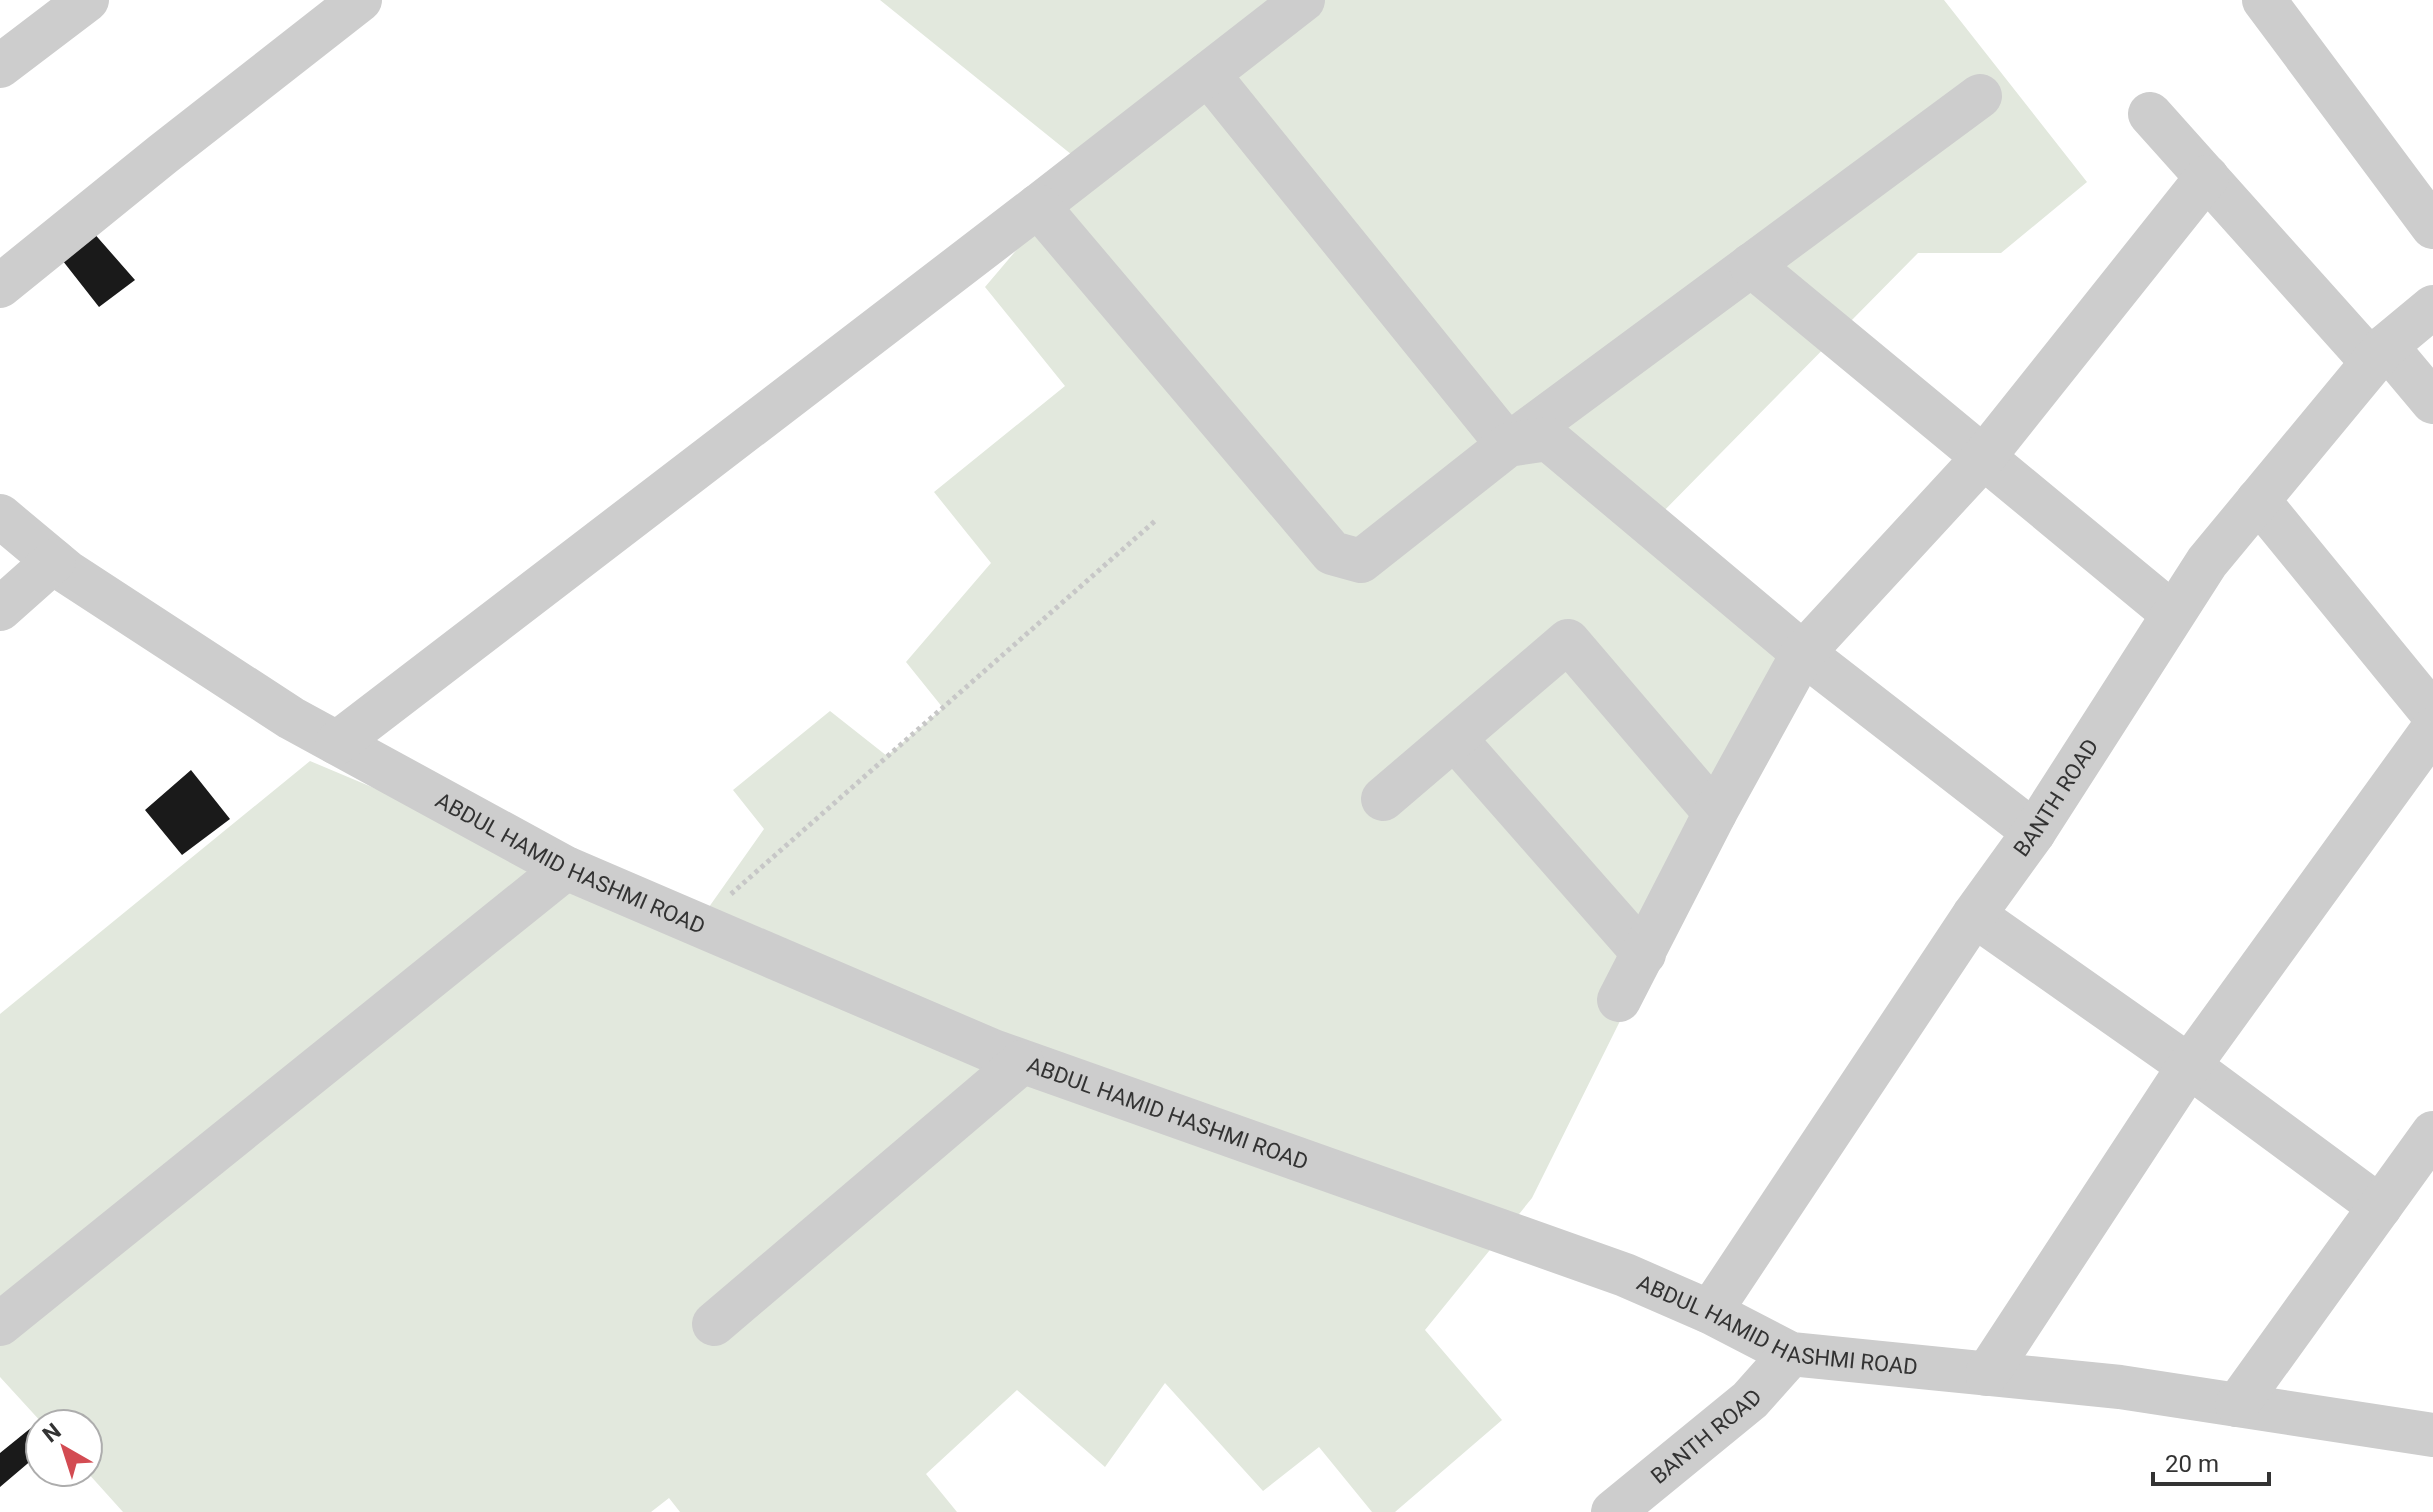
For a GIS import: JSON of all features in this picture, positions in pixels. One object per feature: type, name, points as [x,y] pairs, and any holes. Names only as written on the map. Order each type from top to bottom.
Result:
[{"type":"street","points":[[0,66],[87,0]]},
{"type":"street","points":[[0,286],[360,0]]},
{"type":"street","points":[[337,743],[1303,0]]},
{"type":"street","points":[[2264,0],[2433,227]]},
{"type":"street","points":[[1208,74],[1508,445]]},
{"type":"street","points":[[1038,206],[1332,553],[1361,561],[1508,445],[1980,96]]},
{"type":"street","points":[[2150,114],[2379,354],[2433,402]]},
{"type":"street","points":[[1619,1000],[1715,813],[1803,653],[1983,458],[2207,177]]},
{"type":"street","points":[[1751,265],[2173,614]]},
{"type":"street","name":"BANTH ROAD","points":[[1710,1312],[1974,915],[2034,832],[2207,562],[2379,354],[2433,307]]},
{"type":"street","points":[[1508,445],[1548,439],[1803,653],[2034,832]]},
{"type":"street","points":[[2258,500],[2433,714]]},
{"type":"street","name":"ABDUL HAMID HASHMI ROAD","points":[[0,516],[54,561],[291,718],[566,868],[1022,1062],[1625,1275],[1710,1312],[1791,1354],[2120,1387],[2433,1435]]},
{"type":"street","points":[[0,609],[54,561]]},
{"type":"street","points":[[1383,799],[1568,641],[1715,813]]},
{"type":"street","points":[[1987,1374],[2189,1066],[2433,729]]},
{"type":"street","points":[[1455,739],[1644,954]]},
{"type":"street","points":[[0,1324],[566,868]]},
{"type":"street","points":[[1974,915],[2189,1066],[2380,1207]]},
{"type":"street","points":[[714,1324],[1022,1062]]},
{"type":"street","points":[[2237,1405],[2433,1133]]},
{"type":"street","name":"BANTH ROAD","points":[[1613,1512],[1750,1400],[1791,1354]]},
{"type":"path","points":[[698,924],[1155,521]]},
{"type":"shaded area","points":[[880,0],[1944,0],[2087,182],[2001,253],[1918,253],[1651,524],[1803,653],[1532,1198],[1425,1330],[1502,1420],[1395,1512],[1372,1512],[1319,1447],[1263,1491],[1165,1383],[1105,1467],[1017,1390],[926,1474],[957,1512],[680,1512],[669,1498],[651,1512],[123,1512],[101,1488],[104,1488],[104,1408],[28,1408],[0,1377],[0,1014],[310,761],[697,924],[764,829],[733,790],[830,711],[887,756],[943,708],[906,662],[991,563],[934,492],[1065,386],[985,287],[1087,167]]},
{"type":"building","points":[[92,231],[135,280],[99,307],[59,256]]},
{"type":"building","points":[[191,770],[230,819],[182,855],[145,810]]},
{"type":"building","points":[[24,1434],[24,1467],[0,1487],[0,1453]]}]
